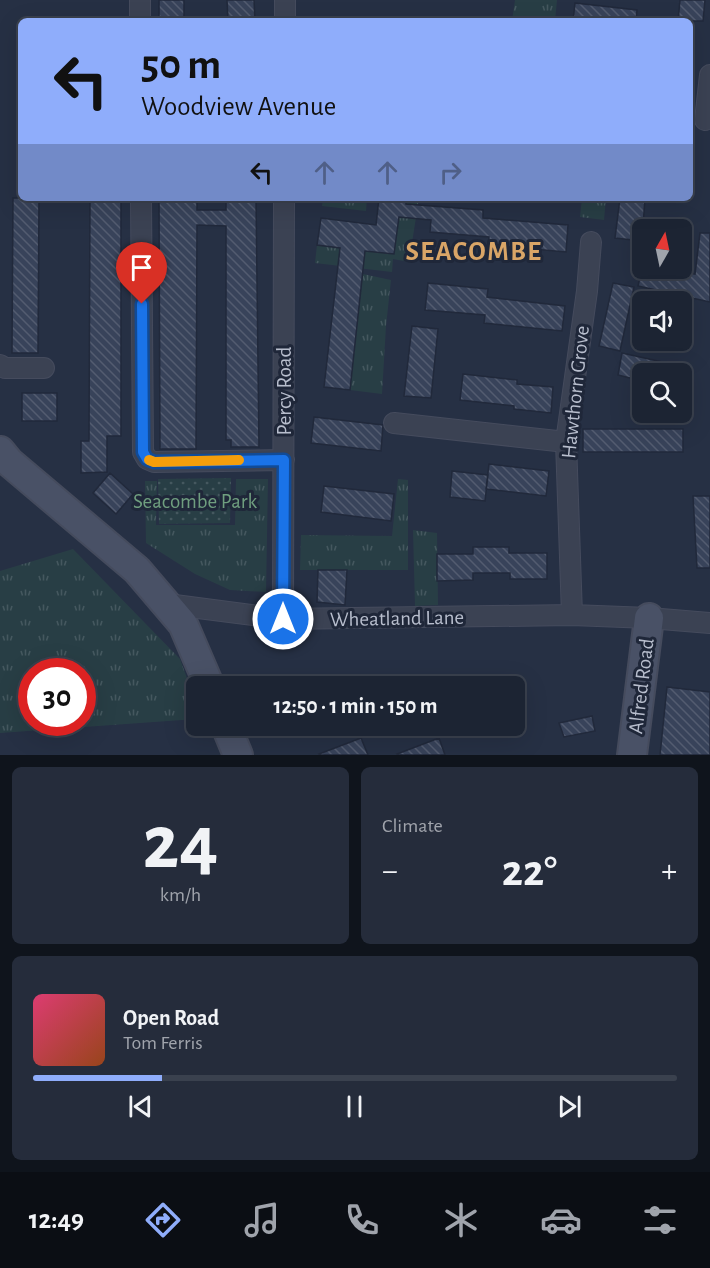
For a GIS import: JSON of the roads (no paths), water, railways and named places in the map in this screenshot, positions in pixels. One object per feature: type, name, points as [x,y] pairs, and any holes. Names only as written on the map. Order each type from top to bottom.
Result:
[{"type":"main road","points":[[0,451],[16,469],[137,570],[183,624],[205,676]]},
{"type":"main road","name":"Alfred Road","points":[[632,755],[649,618]]},
{"type":"main road","points":[[230,736],[238,755]]},
{"type":"street","points":[[140,0],[140,18]]},
{"type":"street","points":[[285,0],[285,18]]},
{"type":"street","points":[[702,120],[710,75]]},
{"type":"street","points":[[141,201],[143,452],[147,459],[154,462],[284,460]]},
{"type":"street","name":"Percy Road","points":[[283,619],[284,201]]},
{"type":"street","name":"Hawthorn Grove","points":[[572,615],[566,442],[587,291],[591,242]]},
{"type":"street","points":[[0,365],[5,368],[44,368]]},
{"type":"street","points":[[394,423],[566,442]]},
{"type":"street","name":"Wheatland Lane","points":[[167,604],[283,619],[572,615],[710,623]]},
{"type":"district","name":"SEACOMBE","points":[[474,251]]},
{"type":"park label","name":"Seacombe Park","points":[[195,501]]}]
